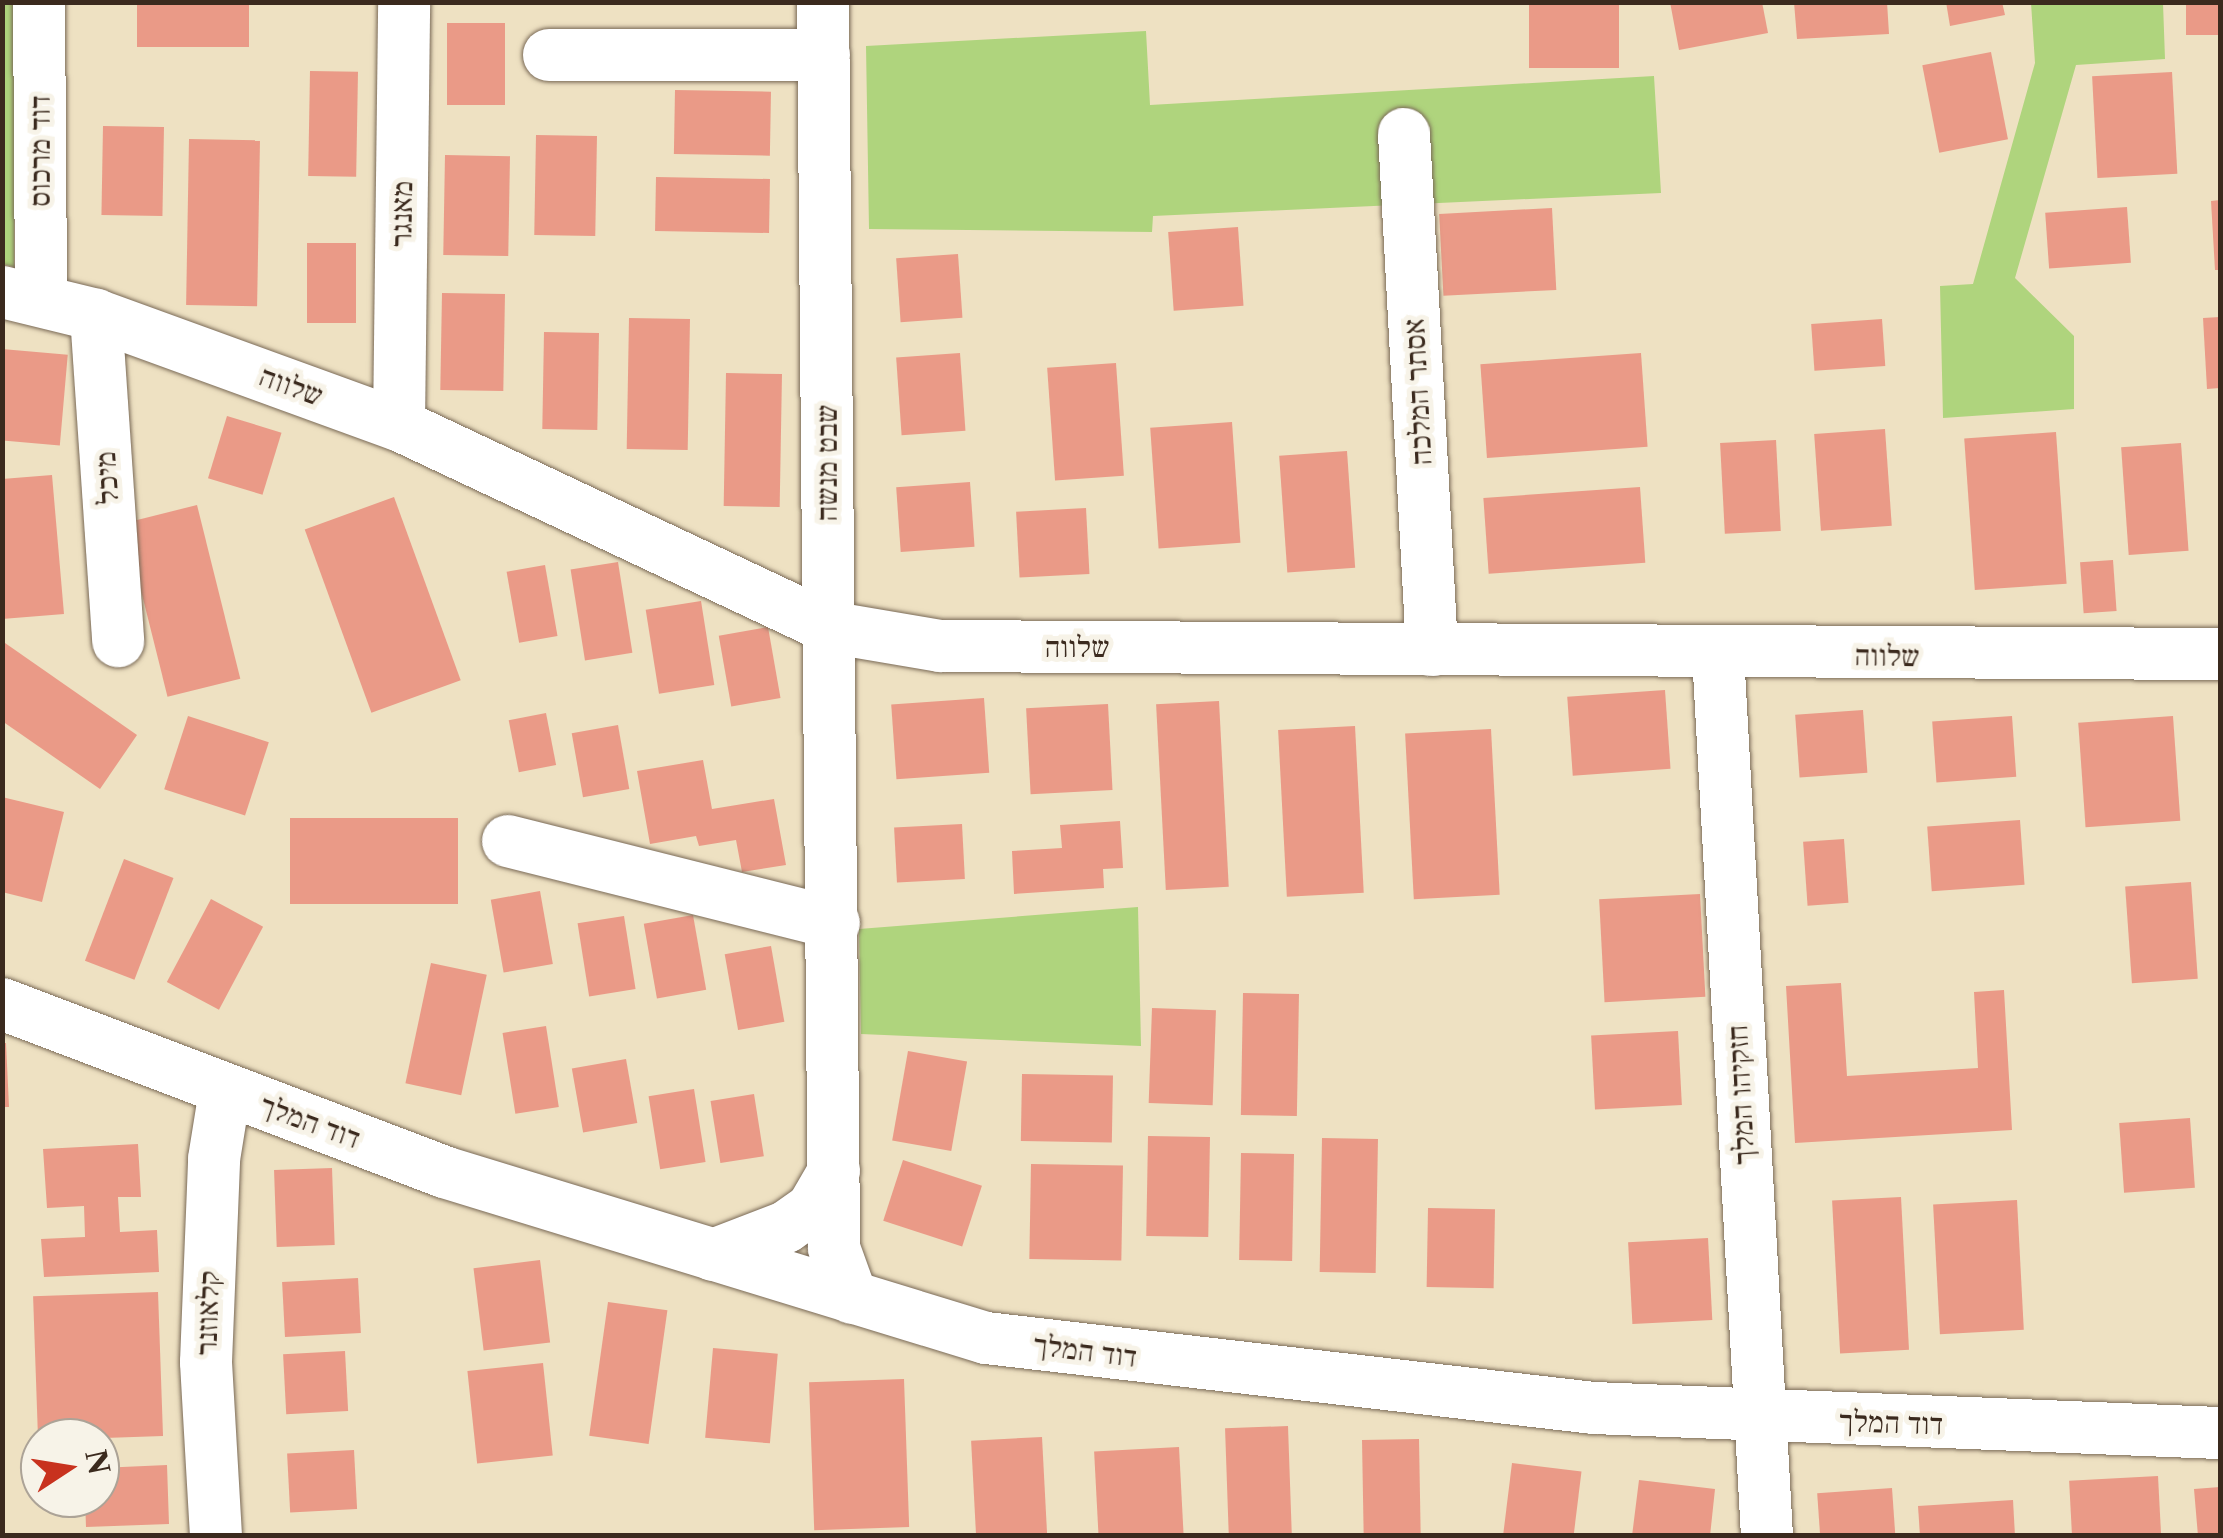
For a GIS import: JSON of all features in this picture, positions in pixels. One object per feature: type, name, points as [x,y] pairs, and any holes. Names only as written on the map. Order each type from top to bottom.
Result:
[{"type":"street","name":"דוד מרכוס","points":[[22,296],[39,2]]},
{"type":"street","name":"מאנגר","points":[[400,425],[404,2]]},
{"type":"street","name":"שבט מנשה","points":[[823,2],[834,1248],[852,1298]]},
{"type":"street","points":[[550,56],[824,55]]},
{"type":"street","name":"אסתר המלכה","points":[[1415,133],[1432,650]]},
{"type":"street","name":"שלווה","points":[[22,296],[96,315],[400,425],[828,627],[940,646],[1718,654],[2220,654]]},
{"type":"street","name":"מיכל","points":[[96,315],[118,640]]},
{"type":"street","name":"חזקיהו המלך","points":[[1718,654],[1766,1536]]},
{"type":"street","points":[[508,840],[834,923]]},
{"type":"street","name":"דוד המלך","points":[[2,1004],[444,1172],[986,1338],[1333,1381],[1758,1418],[2220,1433]]},
{"type":"street","name":"קלאוזנר","points":[[216,1536],[206,1362],[214,1159],[225,1091]]},
{"type":"street","points":[[713,1255],[786,1227],[812,1209],[834,1171]]},
{"type":"green space","points":[[15,2],[14,267],[3,264],[2,3]]},
{"type":"green space","points":[[2031,3],[2163,3],[2165,59],[2076,65],[2015,278],[2074,336],[2074,409],[1943,418],[1940,286],[1973,284],[2035,63]]},
{"type":"green space","points":[[1146,31],[1150,105],[1654,76],[1661,193],[1153,216],[1152,232],[869,229],[866,46]]},
{"type":"green space","points":[[1138,907],[1141,1046],[861,1034],[859,929]]},
{"type":"building","points":[[137,2],[249,2],[249,47],[137,47]]},
{"type":"building","points":[[1529,2],[1619,2],[1619,68],[1529,68]]},
{"type":"building","points":[[1670,2],[1762,2],[1768,33],[1679,50]]},
{"type":"building","points":[[1794,2],[1887,2],[1889,34],[1797,39]]},
{"type":"building","points":[[1946,2],[2002,2],[2005,15],[1950,26]]},
{"type":"building","points":[[2186,2],[2220,2],[2220,35],[2186,35]]},
{"type":"building","points":[[447,23],[505,23],[505,105],[447,105]]},
{"type":"building","points":[[1991,52],[2008,139],[1939,153],[1922,65]]},
{"type":"building","points":[[310,71],[358,72],[356,177],[308,176]]},
{"type":"building","points":[[2172,72],[2177,174],[2097,178],[2092,76]]},
{"type":"building","points":[[675,90],[771,92],[770,156],[674,154]]},
{"type":"building","points":[[103,126],[164,127],[162,216],[101,215]]},
{"type":"building","points":[[536,135],[597,136],[595,236],[534,235]]},
{"type":"building","points":[[189,139],[260,140],[257,306],[186,305]]},
{"type":"building","points":[[445,155],[510,156],[508,256],[443,255]]},
{"type":"building","points":[[656,177],[770,179],[769,233],[655,231]]},
{"type":"building","points":[[2220,200],[2220,270],[2215,270],[2211,201]]},
{"type":"building","points":[[2127,207],[2131,263],[2049,269],[2045,213]]},
{"type":"building","points":[[1552,208],[1556,290],[1443,296],[1439,214]]},
{"type":"building","points":[[1238,227],[1244,306],[1174,311],[1168,232]]},
{"type":"building","points":[[307,243],[356,243],[356,323],[307,323]]},
{"type":"building","points":[[958,254],[962,318],[901,322],[896,258]]},
{"type":"building","points":[[442,293],[505,294],[503,391],[440,390]]},
{"type":"building","points":[[2220,317],[2220,388],[2207,389],[2203,318]]},
{"type":"building","points":[[629,318],[690,319],[688,450],[627,449]]},
{"type":"building","points":[[1882,319],[1885,366],[1814,371],[1811,324]]},
{"type":"building","points":[[544,332],[599,333],[597,430],[542,429]]},
{"type":"building","points":[[2,349],[68,355],[60,445],[2,440]]},
{"type":"building","points":[[960,353],[965,431],[902,435],[896,357]]},
{"type":"building","points":[[1641,353],[1648,447],[1487,458],[1480,364]]},
{"type":"building","points":[[1116,363],[1124,476],[1055,481],[1047,368]]},
{"type":"building","points":[[726,373],[782,374],[780,507],[724,506]]},
{"type":"building","points":[[227,416],[282,433],[263,495],[208,478]]},
{"type":"building","points":[[1232,422],[1240,543],[1159,548],[1150,428]]},
{"type":"building","points":[[1885,429],[1892,526],[1821,531],[1814,434]]},
{"type":"building","points":[[2056,432],[2067,584],[1975,590],[1964,438]]},
{"type":"building","points":[[1776,440],[1781,531],[1725,534],[1720,443]]},
{"type":"building","points":[[2181,443],[2189,551],[2129,555],[2121,447]]},
{"type":"building","points":[[1347,451],[1355,568],[1287,572],[1279,456]]},
{"type":"building","points":[[52,475],[64,614],[2,619],[2,479]]},
{"type":"building","points":[[970,482],[975,547],[901,552],[896,487]]},
{"type":"building","points":[[1640,487],[1645,563],[1489,574],[1483,498]]},
{"type":"building","points":[[394,497],[461,680],[371,713],[305,529]]},
{"type":"building","points":[[197,505],[240,679],[168,697],[124,523]]},
{"type":"building","points":[[1086,508],[1089,574],[1020,578],[1016,512]]},
{"type":"building","points":[[2113,560],[2117,611],[2084,613],[2080,562]]},
{"type":"building","points":[[618,562],[632,653],[585,660],[571,570]]},
{"type":"building","points":[[545,565],[558,636],[519,643],[507,572]]},
{"type":"building","points":[[701,601],[714,685],[659,694],[646,610]]},
{"type":"building","points":[[768,627],[781,698],[731,707],[719,636]]},
{"type":"building","points":[[5,643],[137,735],[100,789],[2,721]]},
{"type":"building","points":[[1665,690],[1671,769],[1573,776],[1567,697]]},
{"type":"building","points":[[984,698],[989,773],[896,779],[891,704]]},
{"type":"building","points":[[1219,701],[1229,887],[1166,890],[1156,704]]},
{"type":"building","points":[[1108,704],[1113,790],[1031,794],[1026,708]]},
{"type":"building","points":[[1863,710],[1867,773],[1800,778],[1795,715]]},
{"type":"building","points":[[546,713],[556,765],[519,772],[509,720]]},
{"type":"building","points":[[188,716],[269,742],[245,815],[164,789]]},
{"type":"building","points":[[2012,716],[2016,777],[1936,782],[1932,722]]},
{"type":"building","points":[[2173,716],[2180,821],[2086,827],[2078,723]]},
{"type":"building","points":[[618,725],[629,789],[583,797],[572,733]]},
{"type":"building","points":[[1355,726],[1364,893],[1287,897],[1278,730]]},
{"type":"building","points":[[1491,729],[1500,895],[1414,899],[1405,734]]},
{"type":"building","points":[[703,760],[712,809],[774,799],[786,865],[742,872],[736,840],[699,846],[696,836],[650,844],[637,771]]},
{"type":"building","points":[[2,797],[64,812],[42,902],[2,892]]},
{"type":"building","points":[[290,818],[458,818],[458,904],[290,904]]},
{"type":"building","points":[[2020,820],[2025,885],[1932,891],[1927,826]]},
{"type":"building","points":[[1120,821],[1123,868],[1103,869],[1104,888],[1014,894],[1012,851],[1062,848],[1060,825]]},
{"type":"building","points":[[962,824],[965,879],[897,882],[894,828]]},
{"type":"building","points":[[1844,839],[1848,903],[1808,906],[1803,842]]},
{"type":"building","points":[[124,859],[173,878],[134,980],[85,961]]},
{"type":"building","points":[[2191,882],[2198,979],[2132,983],[2125,887]]},
{"type":"building","points":[[540,891],[553,964],[504,973],[491,900]]},
{"type":"building","points":[[1700,894],[1705,997],[1605,1002],[1599,899]]},
{"type":"building","points":[[211,899],[263,927],[219,1010],[167,982]]},
{"type":"building","points":[[693,915],[706,990],[657,999],[644,924]]},
{"type":"building","points":[[624,916],[636,989],[589,996],[578,923]]},
{"type":"building","points":[[771,946],[784,1022],[738,1030],[725,954]]},
{"type":"building","points":[[431,963],[487,975],[461,1095],[405,1083]]},
{"type":"building","points":[[1841,983],[1847,1076],[1978,1068],[1974,992],[2004,990],[2012,1130],[1795,1143],[1786,986]]},
{"type":"building","points":[[1243,993],[1299,994],[1297,1116],[1241,1115]]},
{"type":"building","points":[[1152,1008],[1216,1010],[1213,1105],[1149,1103]]},
{"type":"building","points":[[546,1026],[559,1107],[515,1114],[503,1033]]},
{"type":"building","points":[[1678,1031],[1682,1105],[1595,1109],[1591,1036]]},
{"type":"building","points":[[2,1043],[6,1043],[9,1107],[2,1107]]},
{"type":"building","points":[[908,1051],[967,1061],[951,1151],[892,1141]]},
{"type":"building","points":[[626,1059],[637,1123],[583,1133],[572,1069]]},
{"type":"building","points":[[1022,1074],[1113,1076],[1112,1143],[1021,1141]]},
{"type":"building","points":[[694,1089],[706,1162],[660,1169],[649,1096]]},
{"type":"building","points":[[754,1094],[764,1156],[720,1163],[711,1101]]},
{"type":"building","points":[[2190,1118],[2195,1188],[2124,1193],[2119,1123]]},
{"type":"building","points":[[1148,1136],[1210,1137],[1208,1237],[1146,1236]]},
{"type":"building","points":[[1322,1138],[1378,1139],[1376,1273],[1320,1272]]},
{"type":"building","points":[[138,1144],[141,1197],[118,1197],[120,1232],[157,1230],[159,1272],[44,1277],[41,1239],[85,1237],[84,1206],[47,1208],[43,1149]]},
{"type":"building","points":[[1241,1153],[1294,1154],[1292,1261],[1239,1260]]},
{"type":"building","points":[[903,1160],[982,1186],[962,1247],[883,1221]]},
{"type":"building","points":[[1031,1164],[1123,1166],[1121,1261],[1029,1259]]},
{"type":"building","points":[[332,1168],[335,1245],[277,1247],[274,1170]]},
{"type":"building","points":[[1901,1197],[1909,1350],[1840,1353],[1832,1201]]},
{"type":"building","points":[[2017,1200],[2024,1330],[1940,1334],[1933,1204]]},
{"type":"building","points":[[1428,1208],[1495,1209],[1494,1288],[1427,1287]]},
{"type":"building","points":[[1708,1238],[1712,1320],[1632,1324],[1628,1242]]},
{"type":"building","points":[[540,1260],[550,1342],[484,1351],[473,1268]]},
{"type":"building","points":[[358,1278],[361,1333],[285,1337],[282,1282]]},
{"type":"building","points":[[158,1292],[163,1436],[120,1437],[120,1418],[37,1418],[33,1296]]},
{"type":"building","points":[[608,1302],[667,1310],[649,1444],[589,1436]]},
{"type":"building","points":[[713,1348],[778,1354],[770,1443],[705,1438]]},
{"type":"building","points":[[345,1351],[348,1411],[286,1414],[283,1354]]},
{"type":"building","points":[[543,1363],[553,1455],[477,1463],[467,1371]]},
{"type":"building","points":[[904,1379],[909,1527],[814,1530],[809,1382]]},
{"type":"building","points":[[1288,1426],[1292,1536],[1229,1536],[1225,1428]]},
{"type":"building","points":[[1042,1437],[1047,1536],[976,1536],[971,1441]]},
{"type":"building","points":[[1419,1439],[1421,1536],[1364,1536],[1362,1440]]},
{"type":"building","points":[[1179,1447],[1184,1536],[1099,1536],[1094,1451]]},
{"type":"building","points":[[354,1450],[357,1509],[290,1512],[287,1454]]},
{"type":"building","points":[[1512,1463],[1581,1472],[1574,1536],[1503,1536]]},
{"type":"building","points":[[167,1465],[169,1524],[86,1527],[86,1518],[120,1518],[120,1467]]},
{"type":"building","points":[[2158,1476],[2161,1536],[2072,1536],[2069,1481]]},
{"type":"building","points":[[1639,1480],[1715,1489],[1710,1536],[1632,1536]]},
{"type":"building","points":[[2220,1487],[2220,1536],[2198,1536],[2194,1489]]},
{"type":"building","points":[[1892,1488],[1895,1536],[1820,1536],[1817,1493]]},
{"type":"building","points":[[2013,1500],[2015,1536],[1920,1536],[1918,1506]]}]
